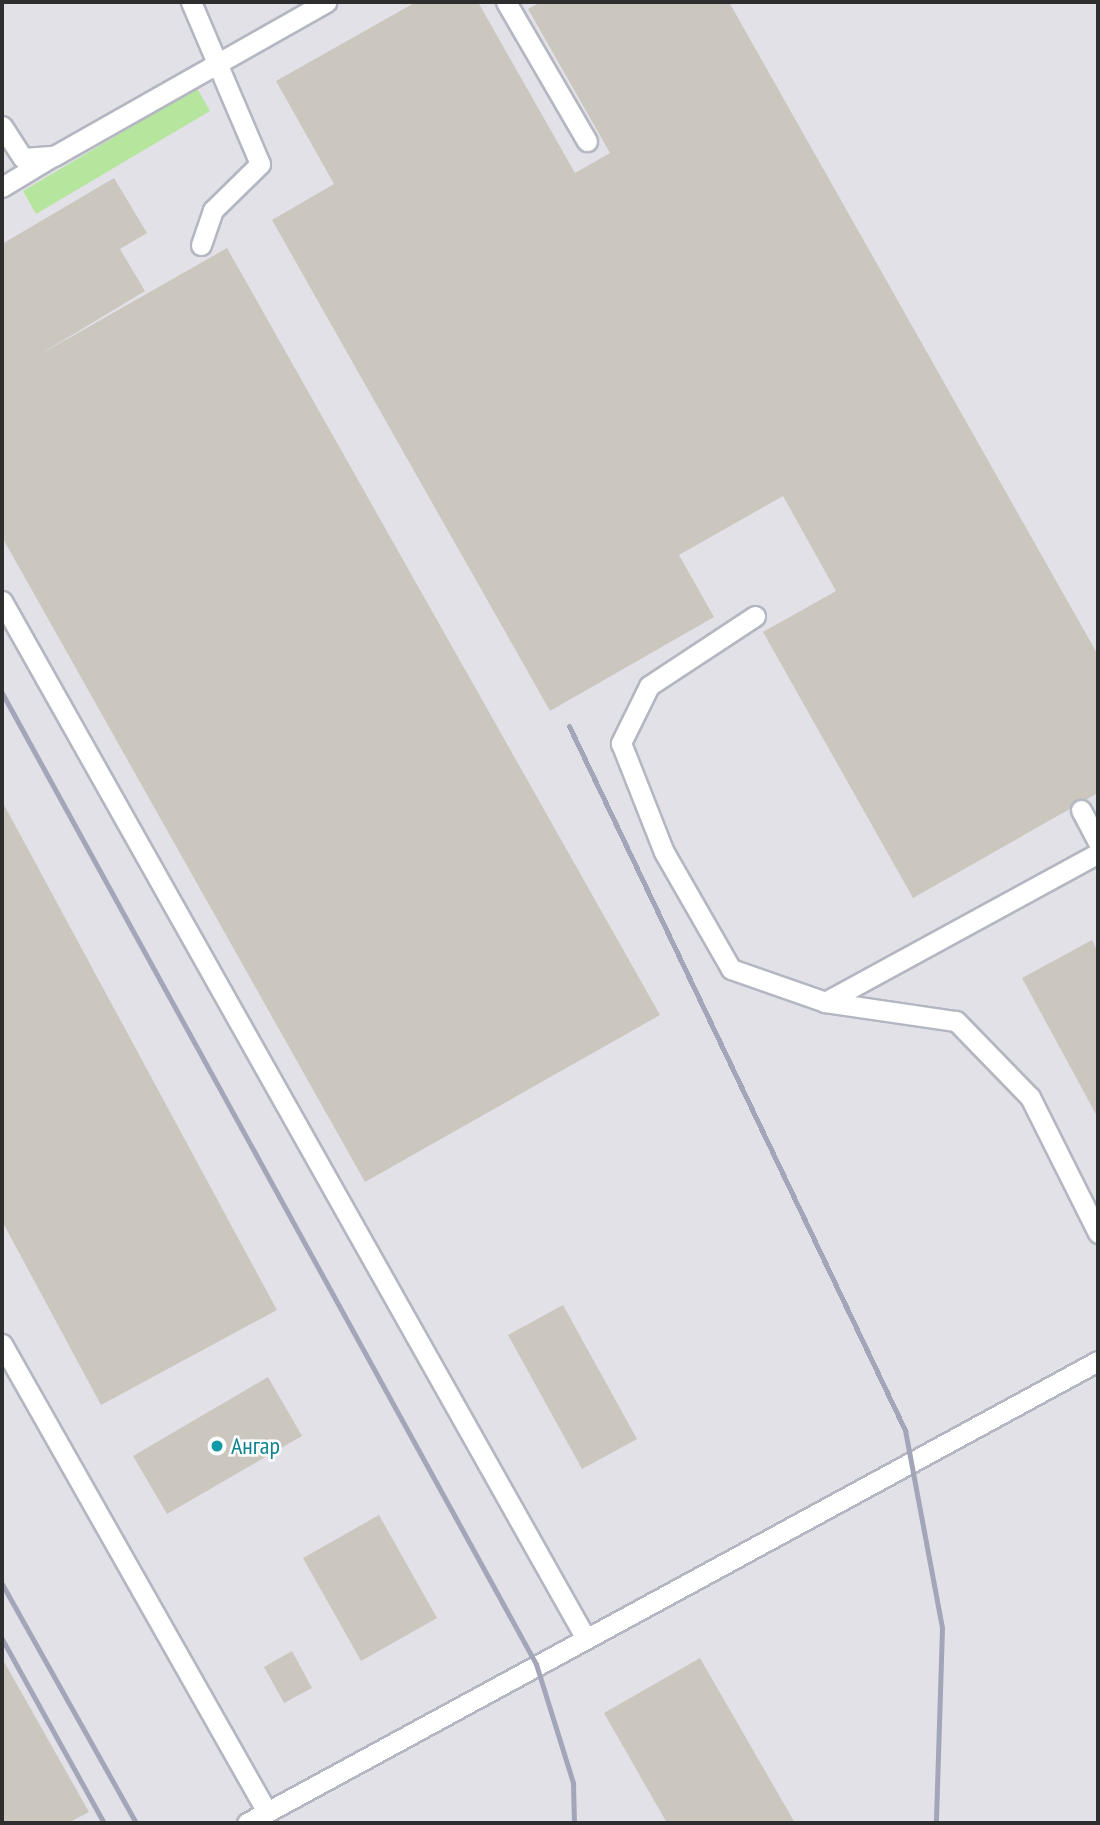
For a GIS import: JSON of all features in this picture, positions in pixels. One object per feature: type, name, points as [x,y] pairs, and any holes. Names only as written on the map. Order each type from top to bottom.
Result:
[{"type":"lane","points":[[191,2],[219,62],[260,164],[213,209],[201,245]]},
{"type":"lane","points":[[2,187],[326,2]]},
{"type":"lane","points":[[506,2],[587,141]]},
{"type":"lane","points":[[2,126],[23,158],[54,156]]},
{"type":"lane","points":[[2,601],[585,1637]]},
{"type":"lane","points":[[755,616],[649,686],[621,743],[664,852],[731,969],[825,1002],[956,1021],[1030,1097],[1098,1233]]},
{"type":"lane","points":[[1081,810],[1098,842]]},
{"type":"lane","points":[[825,1002],[1098,853]]},
{"type":"lane","points":[[2,1344],[267,1812]]},
{"type":"lane","points":[[247,1823],[585,1637],[1098,1362]]},
{"type":"shaded area","points":[[2,2],[1098,2],[1098,1823],[2,1823]]},
{"type":"green space","points":[[197,88],[210,111],[36,214],[23,191]]},
{"type":"building","points":[[416,2],[478,2],[575,173],[610,153],[528,9],[541,2],[729,2],[1098,655],[1098,793],[913,898],[763,632],[836,591],[783,496],[679,555],[714,617],[550,711],[272,220],[334,184],[276,81]]},
{"type":"building","points":[[114,178],[147,233],[120,249],[145,291],[39,355],[227,248],[660,1015],[365,1182],[2,537],[2,244]]},
{"type":"building","points":[[2,801],[277,1310],[101,1405],[2,1221]]},
{"type":"building","points":[[1092,940],[1098,952],[1098,1118],[1022,978]]},
{"type":"building","points":[[563,1305],[637,1439],[582,1469],[508,1335]]},
{"type":"building","name":"Ангар","points":[[268,1377],[302,1436],[167,1514],[133,1456]]},
{"type":"building","points":[[379,1515],[437,1618],[361,1661],[303,1558]]},
{"type":"building","points":[[292,1651],[312,1688],[284,1703],[264,1667]]},
{"type":"building","points":[[2,1658],[89,1812],[68,1823],[2,1823]]},
{"type":"building","points":[[700,1658],[795,1823],[667,1823],[604,1713]]},
{"type":"railway","points":[[2,693],[536,1664],[573,1783],[574,1823]]},
{"type":"railway","points":[[569,726],[905,1430],[942,1628],[936,1823]]},
{"type":"railway","points":[[2,1584],[136,1823]]},
{"type":"railway","points":[[2,1639],[104,1823]]},
{"type":"place","name":"Ангар","points":[[217,1446]]}]
